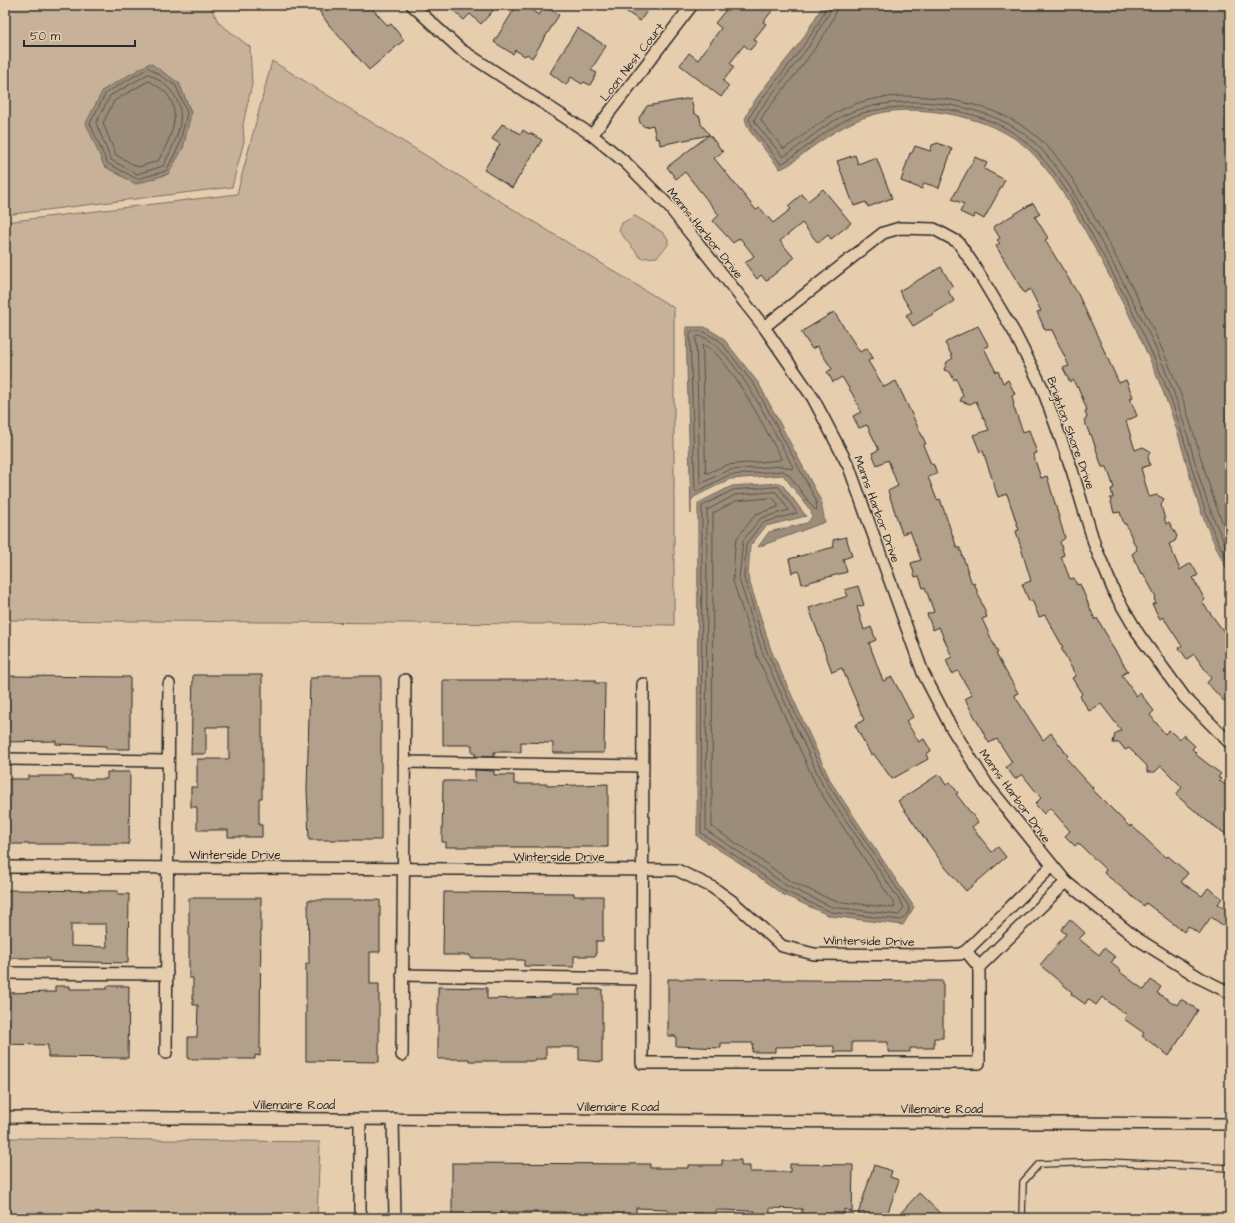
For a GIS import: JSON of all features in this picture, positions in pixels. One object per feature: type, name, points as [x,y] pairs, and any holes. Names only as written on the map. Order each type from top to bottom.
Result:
[{"type":"street","name":"Manns Harbor Drive","points":[[412,5],[460,49],[592,135],[626,163],[667,204],[764,327],[813,398],[849,467],[923,673],[947,721],[988,786],[1066,882],[1136,938],[1200,978],[1230,994]]},
{"type":"street","name":"Loon Nest Court","points":[[592,135],[692,5]]},
{"type":"street","name":"Brighton Shore Drive","points":[[764,327],[883,233],[900,228],[934,229],[958,242],[975,267],[1014,332],[1042,387],[1072,470],[1095,546],[1114,594],[1139,635],[1185,698],[1230,743]]},
{"type":"street","points":[[402,1055],[405,680]]},
{"type":"street","points":[[166,1053],[169,684]]},
{"type":"street","points":[[643,684],[642,1063],[979,1063],[980,967],[966,951],[1052,866]]},
{"type":"street","points":[[5,760],[168,761]]},
{"type":"street","points":[[404,762],[643,766]]},
{"type":"street","name":"Winterside Drive","points":[[5,867],[677,870],[712,887],[733,902],[782,946],[814,954],[940,955],[960,954],[966,951]]},
{"type":"street","points":[[980,967],[1066,882]]},
{"type":"street","points":[[5,973],[167,974]]},
{"type":"street","points":[[402,975],[642,979]]},
{"type":"street","name":"Villemaire Road","points":[[5,1117],[1230,1124]]},
{"type":"street","points":[[360,1119],[360,1210],[362,1218]]},
{"type":"street","points":[[393,1119],[395,1218]]},
{"type":"lane","points":[[1022,1218],[1023,1182],[1039,1164],[1107,1162],[1230,1168]]},
{"type":"shaded area","points":[[5,5],[209,5],[219,23],[250,47],[252,84],[243,124],[244,141],[232,187],[5,215]],"holes":[[[179,83],[191,112],[183,148],[168,174],[136,184],[104,166]]]},
{"type":"shaded area","points":[[272,61],[674,308],[674,625],[5,620],[5,222],[237,194]]},
{"type":"shaded area","points":[[635,216],[662,232],[668,239],[668,245],[657,257],[641,258],[619,231],[622,223]]},
{"type":"shaded area","points":[[5,1138],[320,1142],[317,1218],[5,1218]]},
{"type":"water","points":[[823,5],[1230,5],[1230,575],[1203,517],[1170,410],[1162,388],[1134,325],[1103,263],[1070,205],[1046,169],[1027,148],[997,129],[960,116],[921,110],[902,110],[874,114],[844,126],[784,168],[780,169],[749,130],[745,119],[751,106],[802,40]]},
{"type":"water","points":[[150,63],[179,83],[191,113],[183,148],[168,174],[136,184],[104,166],[86,123],[103,90]]},
{"type":"water","points":[[686,327],[705,327],[723,338],[759,384],[820,499],[825,522],[758,547],[769,532],[807,523],[812,517],[811,511],[783,475],[730,479],[694,497],[691,501],[691,514]]},
{"type":"water","points":[[781,483],[806,516],[766,526],[750,546],[748,577],[771,650],[831,782],[914,907],[903,925],[830,916],[782,894],[743,865],[697,836],[698,503],[732,486]]},
{"type":"building","points":[[315,5],[369,5],[388,26],[391,24],[404,40],[369,70],[329,25]]},
{"type":"building","points":[[447,5],[498,5],[481,24],[470,14],[464,20]]},
{"type":"building","points":[[517,5],[523,5],[539,15],[545,6],[559,15],[532,58],[527,54],[525,56],[515,50],[513,54],[494,42]]},
{"type":"building","points":[[617,5],[651,5],[640,21]]},
{"type":"building","points":[[730,5],[777,5],[763,22],[766,24],[754,39],[757,42],[750,50],[744,45],[730,63],[734,67],[723,81],[729,86],[721,97],[680,65],[689,53],[698,60],[721,28],[715,23]]},
{"type":"building","points":[[577,28],[606,46],[591,70],[597,73],[590,85],[584,82],[582,84],[571,77],[566,85],[550,73]]},
{"type":"building","points":[[691,98],[694,113],[700,117],[701,124],[723,152],[714,158],[756,210],[760,208],[773,223],[791,209],[788,206],[802,194],[808,201],[823,189],[851,223],[831,239],[828,235],[818,243],[802,223],[780,241],[794,258],[766,281],[761,275],[757,279],[745,263],[754,256],[740,238],[733,243],[713,221],[719,215],[685,172],[676,179],[667,167],[709,135],[660,145],[659,138],[656,139],[653,125],[645,127],[640,123],[639,118],[647,106]]},
{"type":"building","points":[[502,124],[521,134],[523,130],[542,140],[512,188],[484,170],[500,144],[492,139]]},
{"type":"building","points":[[938,143],[952,149],[939,188],[924,183],[922,189],[901,181],[910,153],[912,153],[915,146],[930,151],[932,145]]},
{"type":"building","points":[[855,155],[858,164],[876,157],[892,198],[868,207],[866,202],[854,206],[837,161]]},
{"type":"building","points":[[975,157],[987,163],[984,169],[1005,180],[984,219],[975,214],[973,218],[960,212],[964,204],[952,199]]},
{"type":"building","points":[[1033,203],[1040,214],[1035,217],[1048,238],[1045,240],[1078,294],[1119,383],[1126,380],[1133,397],[1130,398],[1137,416],[1126,421],[1135,450],[1143,447],[1150,451],[1148,457],[1150,465],[1141,468],[1149,497],[1157,495],[1164,499],[1161,505],[1166,524],[1169,522],[1177,536],[1175,541],[1169,544],[1180,570],[1191,563],[1198,575],[1193,578],[1205,600],[1202,602],[1230,640],[1230,695],[1224,701],[1207,683],[1211,678],[1194,654],[1187,659],[1179,648],[1182,646],[1163,617],[1160,619],[1152,604],[1156,603],[1154,599],[1156,597],[1143,573],[1141,574],[1132,554],[1137,550],[1126,524],[1124,524],[1120,512],[1114,513],[1110,498],[1113,498],[1111,489],[1114,488],[1107,467],[1102,467],[1091,434],[1090,435],[1084,420],[1087,418],[1085,411],[1087,410],[1078,387],[1077,388],[1073,380],[1070,382],[1063,368],[1069,366],[1052,330],[1045,330],[1037,312],[1041,311],[1030,289],[1024,293],[996,246],[1000,243],[997,240],[1000,238],[993,227]]},
{"type":"building","points":[[941,267],[953,287],[948,291],[954,301],[913,326],[906,315],[912,312],[899,291]]},
{"type":"building","points":[[834,312],[860,352],[867,348],[873,358],[868,361],[884,387],[896,381],[926,444],[923,445],[931,464],[934,465],[937,474],[928,477],[937,500],[940,499],[957,548],[960,548],[972,584],[974,583],[987,617],[982,619],[998,653],[996,654],[1018,693],[1014,695],[1043,740],[1051,733],[1068,756],[1066,758],[1093,788],[1092,789],[1130,827],[1131,825],[1166,858],[1168,856],[1188,873],[1181,882],[1202,896],[1208,888],[1222,898],[1218,904],[1230,910],[1230,930],[1211,917],[1199,934],[1188,926],[1184,932],[1146,903],[1144,906],[1104,873],[1106,870],[1078,843],[1075,846],[1065,836],[1070,831],[1050,808],[1044,814],[1035,804],[1041,798],[1022,774],[1015,779],[1006,767],[1012,762],[997,739],[989,743],[965,699],[972,695],[958,671],[952,674],[946,660],[952,657],[939,627],[933,630],[927,614],[934,612],[925,587],[923,588],[919,576],[915,577],[911,563],[921,560],[910,531],[902,534],[888,491],[898,486],[888,460],[877,465],[872,453],[879,450],[867,425],[859,428],[853,416],[861,412],[853,395],[842,377],[833,382],[827,372],[832,369],[817,346],[812,349],[801,332]]},
{"type":"building","points":[[978,326],[989,346],[984,348],[996,372],[998,371],[1003,383],[1008,380],[1015,394],[1012,396],[1013,405],[1023,432],[1029,430],[1037,453],[1033,454],[1041,478],[1047,476],[1065,538],[1060,542],[1064,555],[1061,556],[1070,579],[1074,578],[1077,585],[1080,584],[1095,620],[1097,618],[1109,639],[1108,640],[1128,671],[1122,675],[1136,696],[1140,693],[1154,711],[1150,715],[1165,734],[1169,730],[1179,739],[1183,735],[1195,746],[1192,749],[1196,753],[1195,754],[1221,774],[1218,777],[1221,779],[1219,780],[1230,789],[1230,837],[1207,821],[1176,795],[1182,787],[1161,766],[1155,772],[1147,772],[1147,766],[1129,748],[1125,750],[1120,743],[1113,743],[1115,734],[1121,730],[1101,704],[1089,711],[1080,696],[1082,694],[1072,678],[1076,676],[1061,648],[1063,647],[1045,615],[1039,617],[1032,600],[1029,601],[1022,584],[1031,581],[1016,531],[1019,530],[1007,494],[998,497],[983,451],[980,452],[973,435],[989,430],[976,401],[970,404],[960,401],[963,395],[956,378],[954,380],[950,372],[944,370],[947,362],[953,358],[945,343]]},
{"type":"building","points":[[846,537],[852,556],[843,559],[847,572],[802,584],[799,571],[792,573],[789,559],[834,547],[833,540]]},
{"type":"building","points":[[858,586],[864,605],[857,607],[864,630],[871,627],[876,640],[869,643],[883,681],[892,677],[913,717],[906,721],[919,742],[924,739],[931,751],[926,754],[928,759],[892,779],[873,753],[871,755],[855,725],[864,720],[842,668],[832,672],[809,608],[848,596],[845,590]]},
{"type":"building","points":[[193,675],[262,675],[262,798],[259,798],[259,825],[262,825],[262,837],[228,837],[228,830],[197,830],[197,807],[191,807],[191,787],[197,787],[197,759],[229,759],[229,727],[206,727],[206,754],[191,754]]},
{"type":"building","points":[[5,676],[130,677],[130,749],[106,749],[106,746],[56,744],[56,741],[5,742]]},
{"type":"building","points":[[318,676],[381,676],[381,840],[309,840],[307,789],[310,678],[318,678]]},
{"type":"building","points":[[443,680],[595,680],[595,683],[605,683],[604,753],[553,753],[553,743],[521,742],[521,752],[494,752],[494,757],[475,756],[475,753],[472,753],[472,745],[443,745]]},
{"type":"building","points":[[475,770],[494,771],[494,775],[514,775],[514,784],[548,784],[548,786],[608,784],[608,847],[446,847],[446,842],[442,842],[443,781],[475,781]]},
{"type":"building","points":[[107,772],[130,772],[129,844],[5,844],[5,779],[28,779],[28,776],[72,776],[72,779],[107,779]]},
{"type":"building","points":[[939,774],[946,785],[950,782],[958,793],[956,794],[978,822],[972,827],[983,841],[992,852],[998,847],[1006,857],[966,891],[945,867],[898,801]]},
{"type":"building","points":[[5,890],[118,891],[118,894],[129,894],[128,963],[49,961],[49,958],[5,958]],"holes":[[[71,924],[106,924],[107,947],[71,946]]]},
{"type":"building","points":[[444,892],[574,893],[574,896],[603,896],[603,941],[596,941],[596,956],[574,956],[574,967],[524,966],[524,960],[470,958],[470,955],[443,955]]},
{"type":"building","points":[[189,898],[261,898],[260,1056],[255,1055],[255,1059],[188,1059],[188,1037],[197,1037],[198,1005],[193,1005],[193,978],[189,978]]},
{"type":"building","points":[[308,900],[380,900],[380,952],[370,952],[370,984],[379,984],[379,1062],[306,1061],[306,964],[309,964]]},
{"type":"building","points":[[1070,919],[1085,933],[1079,939],[1099,955],[1104,948],[1115,957],[1111,963],[1121,971],[1120,972],[1144,990],[1151,980],[1161,987],[1157,993],[1177,1005],[1181,999],[1198,1010],[1169,1056],[1142,1036],[1144,1033],[1124,1019],[1127,1015],[1102,997],[1096,1005],[1088,999],[1085,1004],[1071,994],[1072,992],[1040,965],[1066,934],[1061,930]]},
{"type":"building","points":[[668,979],[943,981],[943,1038],[934,1038],[934,1048],[910,1048],[910,1052],[888,1052],[888,1042],[852,1042],[852,1052],[834,1052],[834,1046],[775,1047],[775,1052],[752,1052],[753,1043],[721,1043],[721,1048],[676,1046],[676,1036],[668,1036]]},
{"type":"building","points":[[55,986],[70,986],[70,989],[107,989],[107,986],[129,986],[128,1058],[48,1057],[48,1045],[5,1044],[5,993],[55,992]]},
{"type":"building","points":[[438,987],[487,988],[487,999],[551,997],[551,995],[580,995],[580,989],[602,989],[602,1062],[579,1060],[579,1047],[546,1047],[546,1059],[535,1059],[535,1061],[469,1061],[469,1059],[438,1059]]},
{"type":"building","points":[[722,1160],[741,1160],[741,1166],[750,1166],[750,1172],[790,1172],[790,1164],[853,1165],[852,1212],[844,1209],[844,1216],[802,1216],[802,1209],[770,1208],[770,1218],[755,1217],[755,1211],[716,1210],[716,1217],[701,1217],[701,1213],[668,1213],[668,1209],[636,1208],[636,1215],[602,1215],[602,1217],[565,1216],[565,1212],[501,1212],[501,1216],[452,1215],[452,1163],[650,1164],[650,1168],[688,1168],[688,1165],[722,1165]]},
{"type":"building","points":[[874,1165],[892,1171],[890,1177],[899,1180],[886,1218],[871,1218],[858,1214]]},
{"type":"building","points":[[919,1193],[945,1218],[896,1218]]}]
